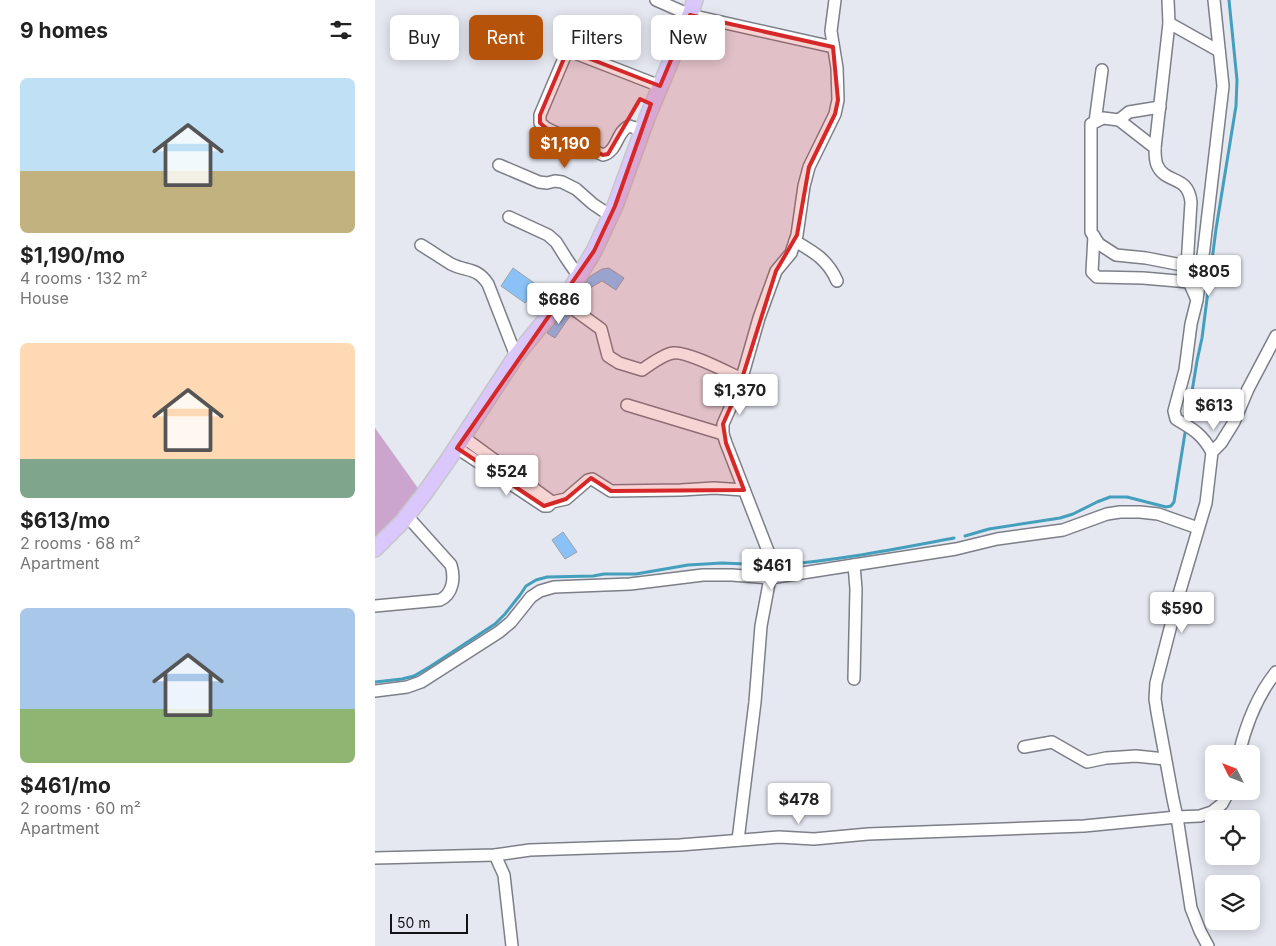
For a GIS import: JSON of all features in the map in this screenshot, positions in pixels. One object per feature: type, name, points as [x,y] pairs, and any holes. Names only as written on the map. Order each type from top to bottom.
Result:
[{"type":"main road","points":[[690,15],[695,0]]},
{"type":"main road","points":[[375,549],[407,516],[424,494],[516,356],[579,277],[611,216],[642,130],[671,60]]},
{"type":"street","points":[[656,0],[690,15]]},
{"type":"street","points":[[738,840],[755,702],[761,626],[770,569],[768,551],[723,434],[723,424],[739,388],[759,318],[776,271],[791,253],[797,235],[804,186],[809,167],[835,114],[838,100],[837,68],[831,31],[835,0]]},
{"type":"street","points":[[1168,0],[1169,24],[1155,148],[1157,165],[1162,172],[1183,184],[1190,194],[1187,266],[1189,282],[1197,300]]},
{"type":"street","points":[[1212,452],[1201,436],[1176,419],[1173,411],[1185,370],[1191,324],[1197,300],[1205,248],[1223,86],[1214,0]]},
{"type":"street","points":[[725,23],[833,47]]},
{"type":"street","points":[[1169,24],[1219,51]]},
{"type":"street","points":[[642,130],[629,126],[625,128],[613,149],[608,154],[603,155],[546,128],[540,122],[540,115],[565,56],[569,52],[660,86]]},
{"type":"street","points":[[1095,122],[1102,70]]},
{"type":"street","points":[[1119,120],[1129,112],[1160,107]]},
{"type":"street","points":[[1155,148],[1119,120],[1103,118],[1091,124],[1091,232],[1099,244],[1116,254],[1187,266]]},
{"type":"street","points":[[499,164],[539,182],[563,182],[576,189],[611,216]]},
{"type":"street","points":[[509,217],[548,235],[556,242],[579,277]]},
{"type":"street","points":[[1093,236],[1092,272],[1097,277],[1189,282]]},
{"type":"street","points":[[795,241],[815,253],[832,270],[837,281]]},
{"type":"street","points":[[421,245],[451,264],[479,273],[484,277],[489,284],[516,356]]},
{"type":"street","points":[[561,300],[601,329],[608,356],[619,363],[642,370],[672,353],[688,355],[742,379]]},
{"type":"street","points":[[1208,946],[1191,908],[1177,817],[1155,699],[1156,683],[1179,594],[1206,502],[1212,452],[1234,422],[1248,389],[1276,336]]},
{"type":"street","points":[[627,405],[723,434]]},
{"type":"street","points":[[460,442],[552,502],[566,499],[588,480],[592,479],[611,491],[714,488],[745,490]]},
{"type":"street","points":[[375,691],[407,687],[421,682],[499,632],[511,622],[531,597],[540,591],[554,586],[630,584],[703,576],[733,575],[770,578],[1063,530],[1107,514],[1120,512],[1159,514],[1198,528]]},
{"type":"street","points":[[375,606],[440,600],[446,597],[451,590],[453,572],[451,565],[407,516]]},
{"type":"street","points":[[854,565],[856,589],[854,680]]},
{"type":"street","points":[[1241,745],[1249,717],[1260,695],[1276,672]]},
{"type":"street","points":[[1024,747],[1052,742],[1087,762],[1106,758],[1136,756],[1165,759]]},
{"type":"street","points":[[375,858],[495,855],[530,850],[680,845],[779,837],[814,839],[868,834],[1084,826],[1200,816],[1212,812],[1224,800]]},
{"type":"street","points":[[495,855],[504,875],[512,946]]},
{"type":"highlighted area","points":[[690,15],[833,47],[838,100],[835,114],[809,167],[797,235],[776,271],[739,388],[723,424],[726,443],[744,490],[611,491],[591,478],[566,499],[544,506],[457,448],[594,251],[615,206],[651,104],[640,99],[608,154],[603,155],[546,128],[540,123],[540,115],[565,56],[575,53],[660,86]]},
{"type":"shaded area","points":[[375,428],[420,491],[375,540]]},
{"type":"building","points":[[513,268],[537,285],[534,290],[538,293],[533,301],[529,298],[525,303],[501,286]]},
{"type":"building","points":[[609,268],[624,278],[616,290],[602,281],[583,292],[582,289],[589,277],[602,269]]},
{"type":"building","points":[[564,312],[570,316],[555,338],[547,333]]},
{"type":"building","points":[[563,532],[577,552],[565,559],[552,540]]},
{"type":"waterway","points":[[1188,416],[1202,338],[1216,229],[1236,106],[1237,80],[1229,0]]},
{"type":"waterway","points":[[965,536],[989,529],[1060,518],[1110,497],[1127,497],[1166,507],[1171,506],[1174,502],[1185,433]]},
{"type":"waterway","points":[[777,565],[843,558],[954,538]]},
{"type":"waterway","points":[[375,682],[414,676],[431,666],[495,624],[526,586],[536,580],[547,577],[636,574],[688,565],[722,563],[767,565]]}]
